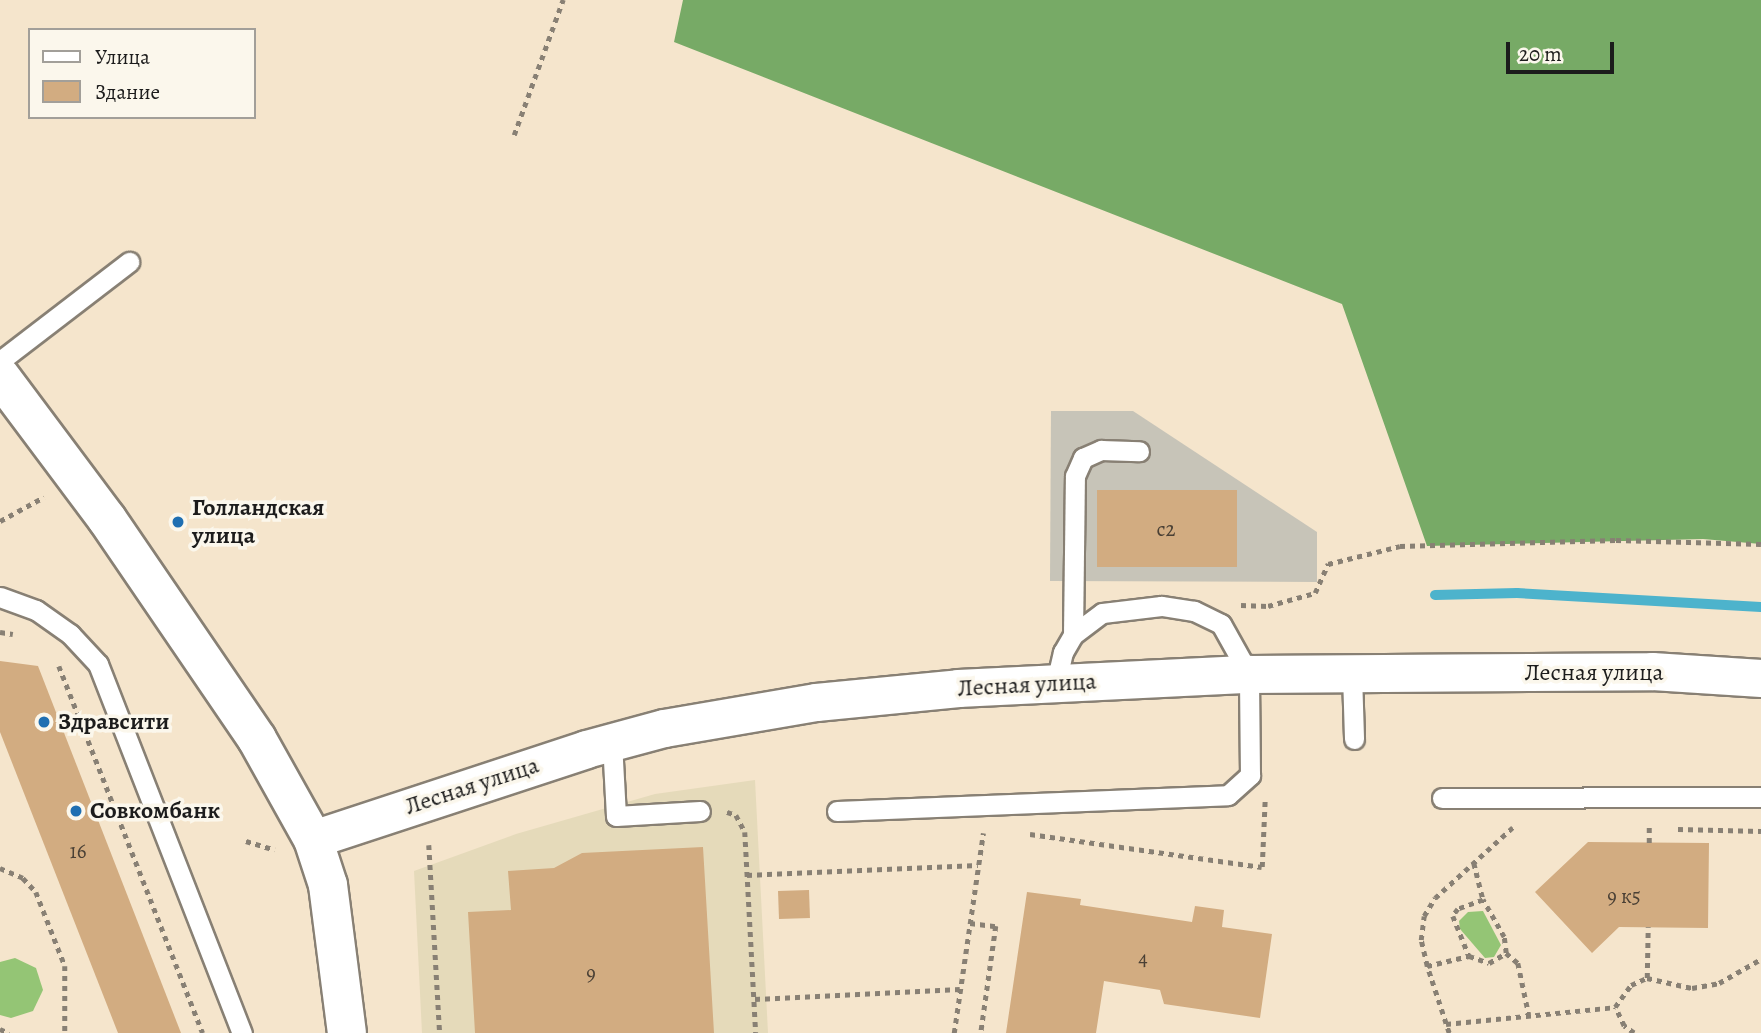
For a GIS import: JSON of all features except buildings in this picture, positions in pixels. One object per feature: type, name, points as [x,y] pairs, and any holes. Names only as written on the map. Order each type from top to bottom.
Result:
[{"type":"street","points":[[0,376],[107,519],[257,739],[313,839],[328,886],[347,1033]]},
{"type":"street","name":"Лесная улица","points":[[313,839],[612,742],[816,702],[1056,683],[1249,674],[1652,671],[1761,678]]},
{"type":"lane","points":[[0,361],[129,262]]},
{"type":"lane","points":[[1073,635],[1074,476],[1083,458],[1101,450],[1139,451]]},
{"type":"lane","points":[[0,597],[36,610],[70,634],[98,664],[242,1033]]},
{"type":"lane","points":[[836,811],[1228,795],[1245,783],[1253,766],[1249,674],[1221,624],[1194,611],[1130,607],[1102,613],[1073,635],[1063,652],[1056,683]]},
{"type":"lane","points":[[1352,674],[1354,739]]},
{"type":"lane","points":[[612,742],[616,816],[699,811]]},
{"type":"lane","points":[[1442,798],[1761,797]]},
{"type":"path","points":[[514,135],[563,0]]},
{"type":"path","points":[[0,521],[44,497]]},
{"type":"path","points":[[1221,624],[1243,603],[1268,606],[1315,593],[1328,564],[1400,546],[1616,540],[1761,544]]},
{"type":"path","points":[[59,663],[203,1033]]},
{"type":"path","points":[[1019,832],[1262,867],[1267,834],[1264,785],[1253,766]]},
{"type":"path","points":[[1449,1033],[1421,940],[1424,916],[1435,898],[1545,797]]},
{"type":"path","points":[[954,1033],[987,804]]},
{"type":"path","points":[[699,811],[720,810],[736,816],[745,832],[756,1033]]},
{"type":"path","points":[[429,845],[440,1033]]},
{"type":"path","points":[[1474,863],[1483,900],[1504,937],[1506,953],[1518,963],[1529,1016]]},
{"type":"path","points":[[747,875],[978,865]]},
{"type":"path","points":[[0,868],[23,878],[36,892],[65,966],[65,1033]]},
{"type":"path","points":[[1469,956],[1453,916],[1458,909],[1483,900]]},
{"type":"path","points":[[970,923],[996,926],[981,1033]]},
{"type":"path","points":[[1647,978],[1648,928]]},
{"type":"path","points":[[1427,966],[1469,956],[1489,963],[1506,953]]},
{"type":"path","points":[[1446,1024],[1615,1007],[1631,985],[1647,978],[1692,988],[1719,983],[1761,959]]},
{"type":"path","points":[[754,999],[960,989]]},
{"type":"path","points":[[1615,1007],[1623,1026],[1634,1033]]},
{"type":"shaded area","points":[[1051,411],[1133,411],[1317,532],[1317,582],[1050,581]]},
{"type":"shaded area","points":[[755,780],[768,1033],[422,1033],[414,871],[516,834],[655,794]]},
{"type":"green space","points":[[683,0],[1761,0],[1761,544],[1703,539],[1427,546],[1342,304],[674,42]]},
{"type":"green space","points":[[1483,911],[1501,945],[1494,957],[1485,958],[1460,929],[1459,921],[1468,912]]},
{"type":"green space","points":[[15,958],[36,968],[43,990],[33,1011],[11,1018],[0,1015],[0,962]]},
{"type":"waterway","points":[[1435,595],[1517,593],[1761,607]]},
{"type":"place","name":"Голландская улица","points":[[178,522]]},
{"type":"place","name":"Здравсити","points":[[44,722]]},
{"type":"place","name":"Совкомбанк","points":[[76,811]]}]
